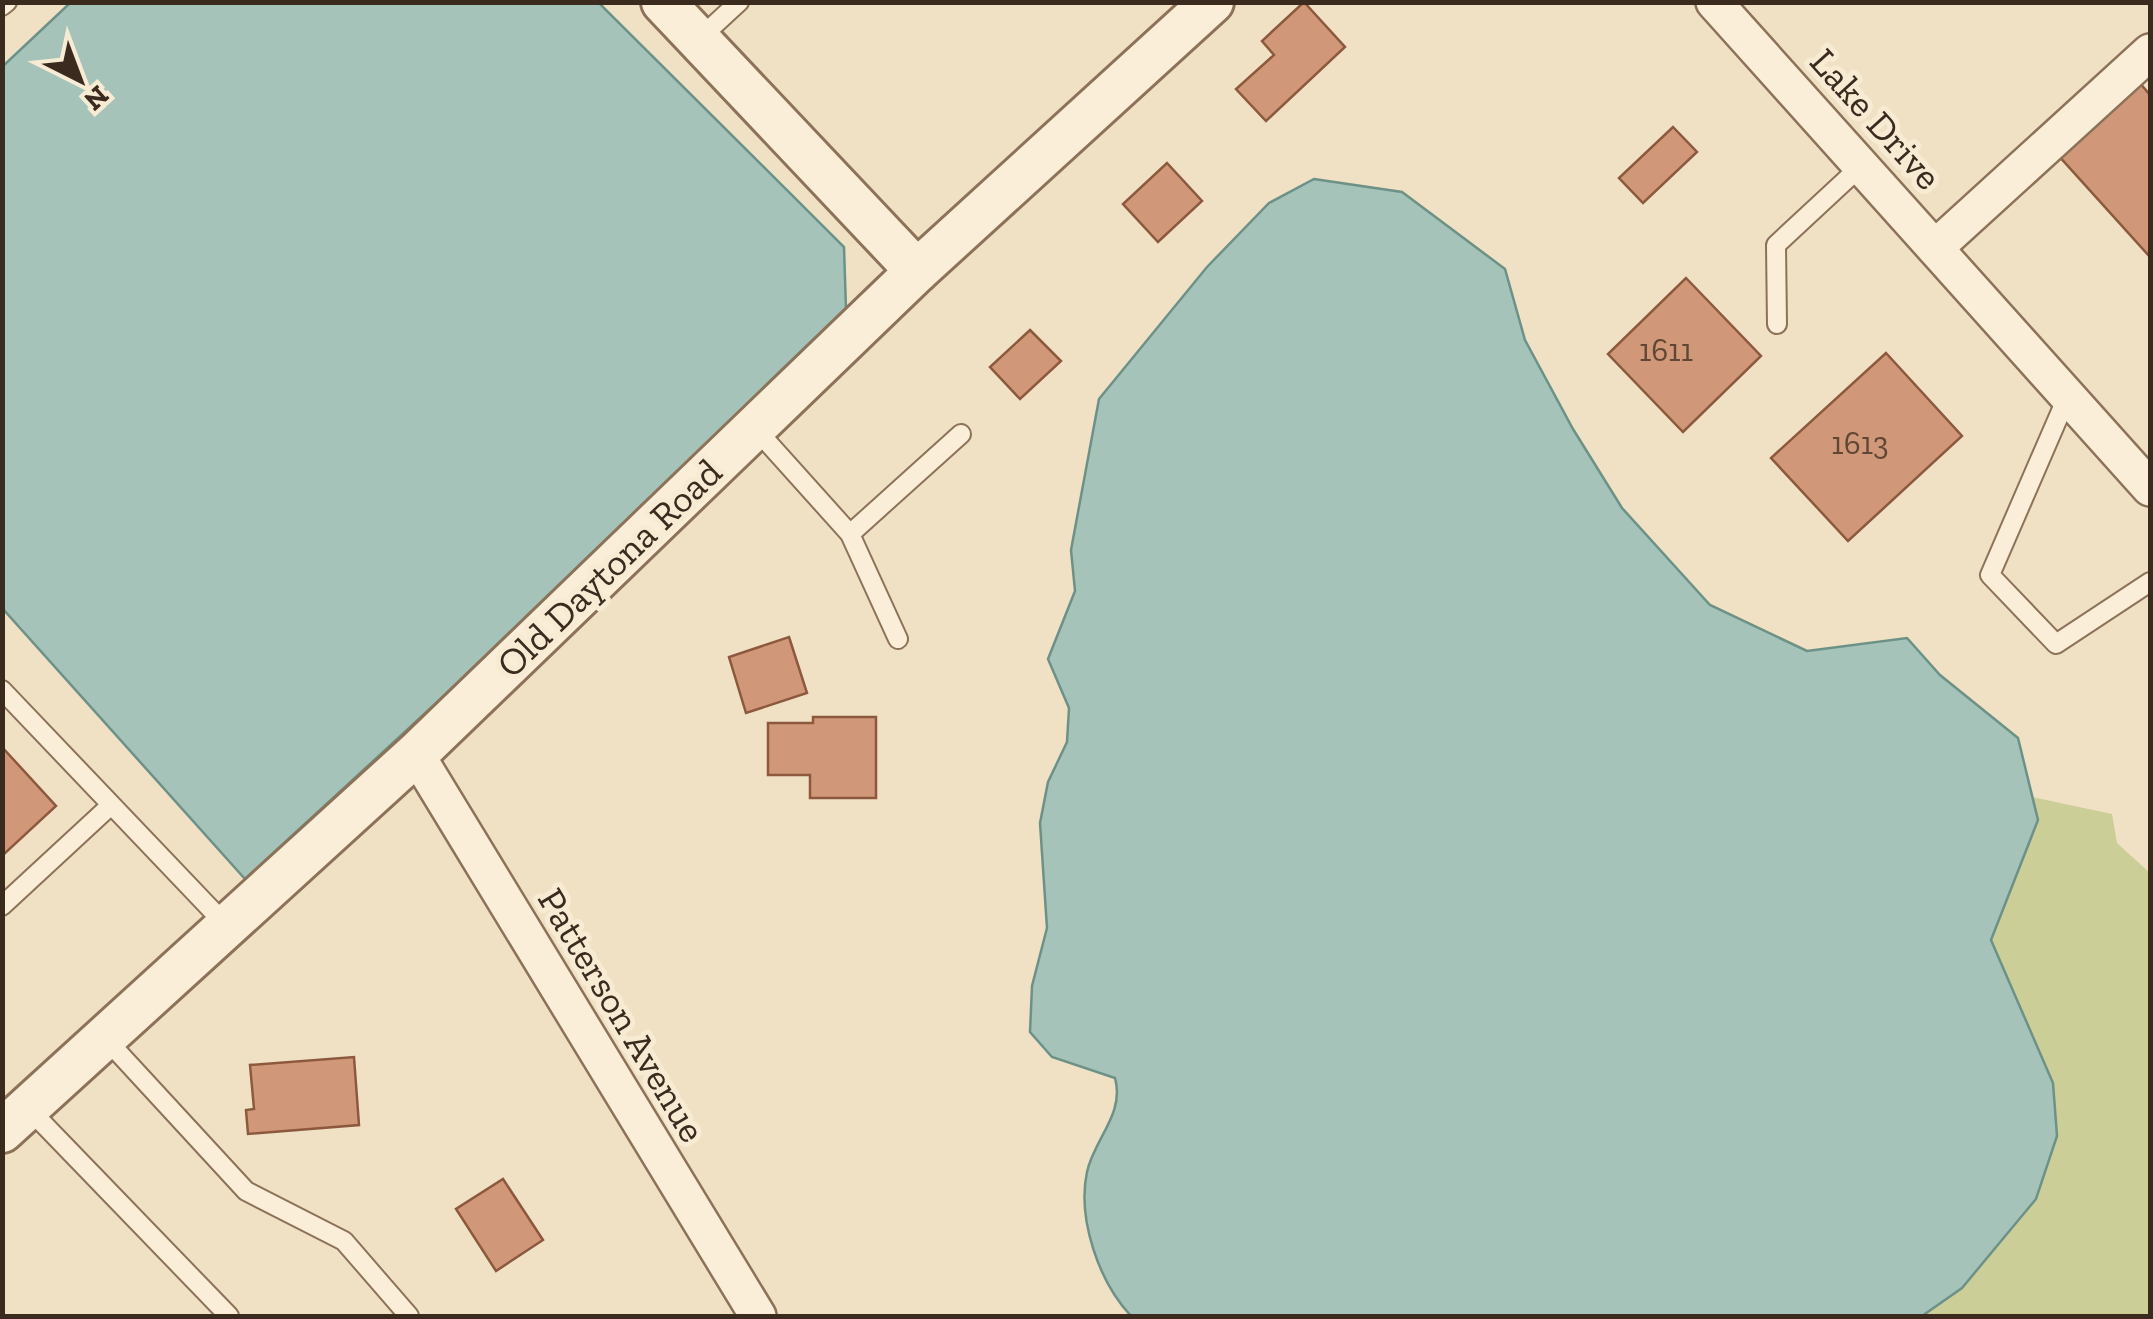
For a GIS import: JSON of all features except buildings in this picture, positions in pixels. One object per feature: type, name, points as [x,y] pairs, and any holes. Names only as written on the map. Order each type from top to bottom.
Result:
[{"type":"street","points":[[663,2],[917,271]]},
{"type":"street","name":"Old Daytona Road","points":[[15,1119],[416,754],[917,271],[1212,2]]},
{"type":"street","name":"Lake Drive","points":[[1714,2],[2150,488]]},
{"type":"street","name":"Lake Drive","points":[[1935,248],[2150,52]]},
{"type":"street","name":"Patterson Avenue","points":[[416,754],[758,1316]]},
{"type":"lane","points":[[698,40],[739,2]]},
{"type":"lane","points":[[1777,324],[1776,244],[1861,166]]},
{"type":"lane","points":[[2068,396],[1990,575],[2056,644],[2150,582]]},
{"type":"lane","points":[[754,428],[850,534],[898,639]]},
{"type":"lane","points":[[850,534],[961,434]]},
{"type":"lane","points":[[2,690],[228,926]]},
{"type":"lane","points":[[2,906],[110,806]]},
{"type":"lane","points":[[104,1038],[246,1191],[344,1241],[409,1316]]},
{"type":"lane","points":[[15,1119],[229,1316]]},
{"type":"green space","points":[[2032,797],[2112,814],[2117,843],[2150,873],[2150,1316],[1922,1316],[1962,1288],[2036,1199],[2057,1136],[2053,1083],[1991,940],[2038,820]]},
{"type":"water","points":[[70,3],[599,3],[844,247],[846,309],[446,694],[245,879],[3,609],[3,66]]},
{"type":"water","points":[[1314,179],[1402,192],[1505,269],[1525,340],[1573,429],[1622,508],[1710,605],[1807,651],[1907,638],[1940,675],[2018,738],[2038,820],[1991,940],[2053,1083],[2057,1136],[2036,1199],[1962,1288],[1922,1316],[1131,1316],[1109,1286],[1088,1229],[1085,1190],[1091,1160],[1116,1103],[1115,1078],[1052,1057],[1030,1032],[1032,986],[1047,928],[1040,823],[1048,782],[1067,742],[1069,708],[1048,659],[1075,591],[1071,550],[1099,399],[1207,267],[1269,203]]}]
